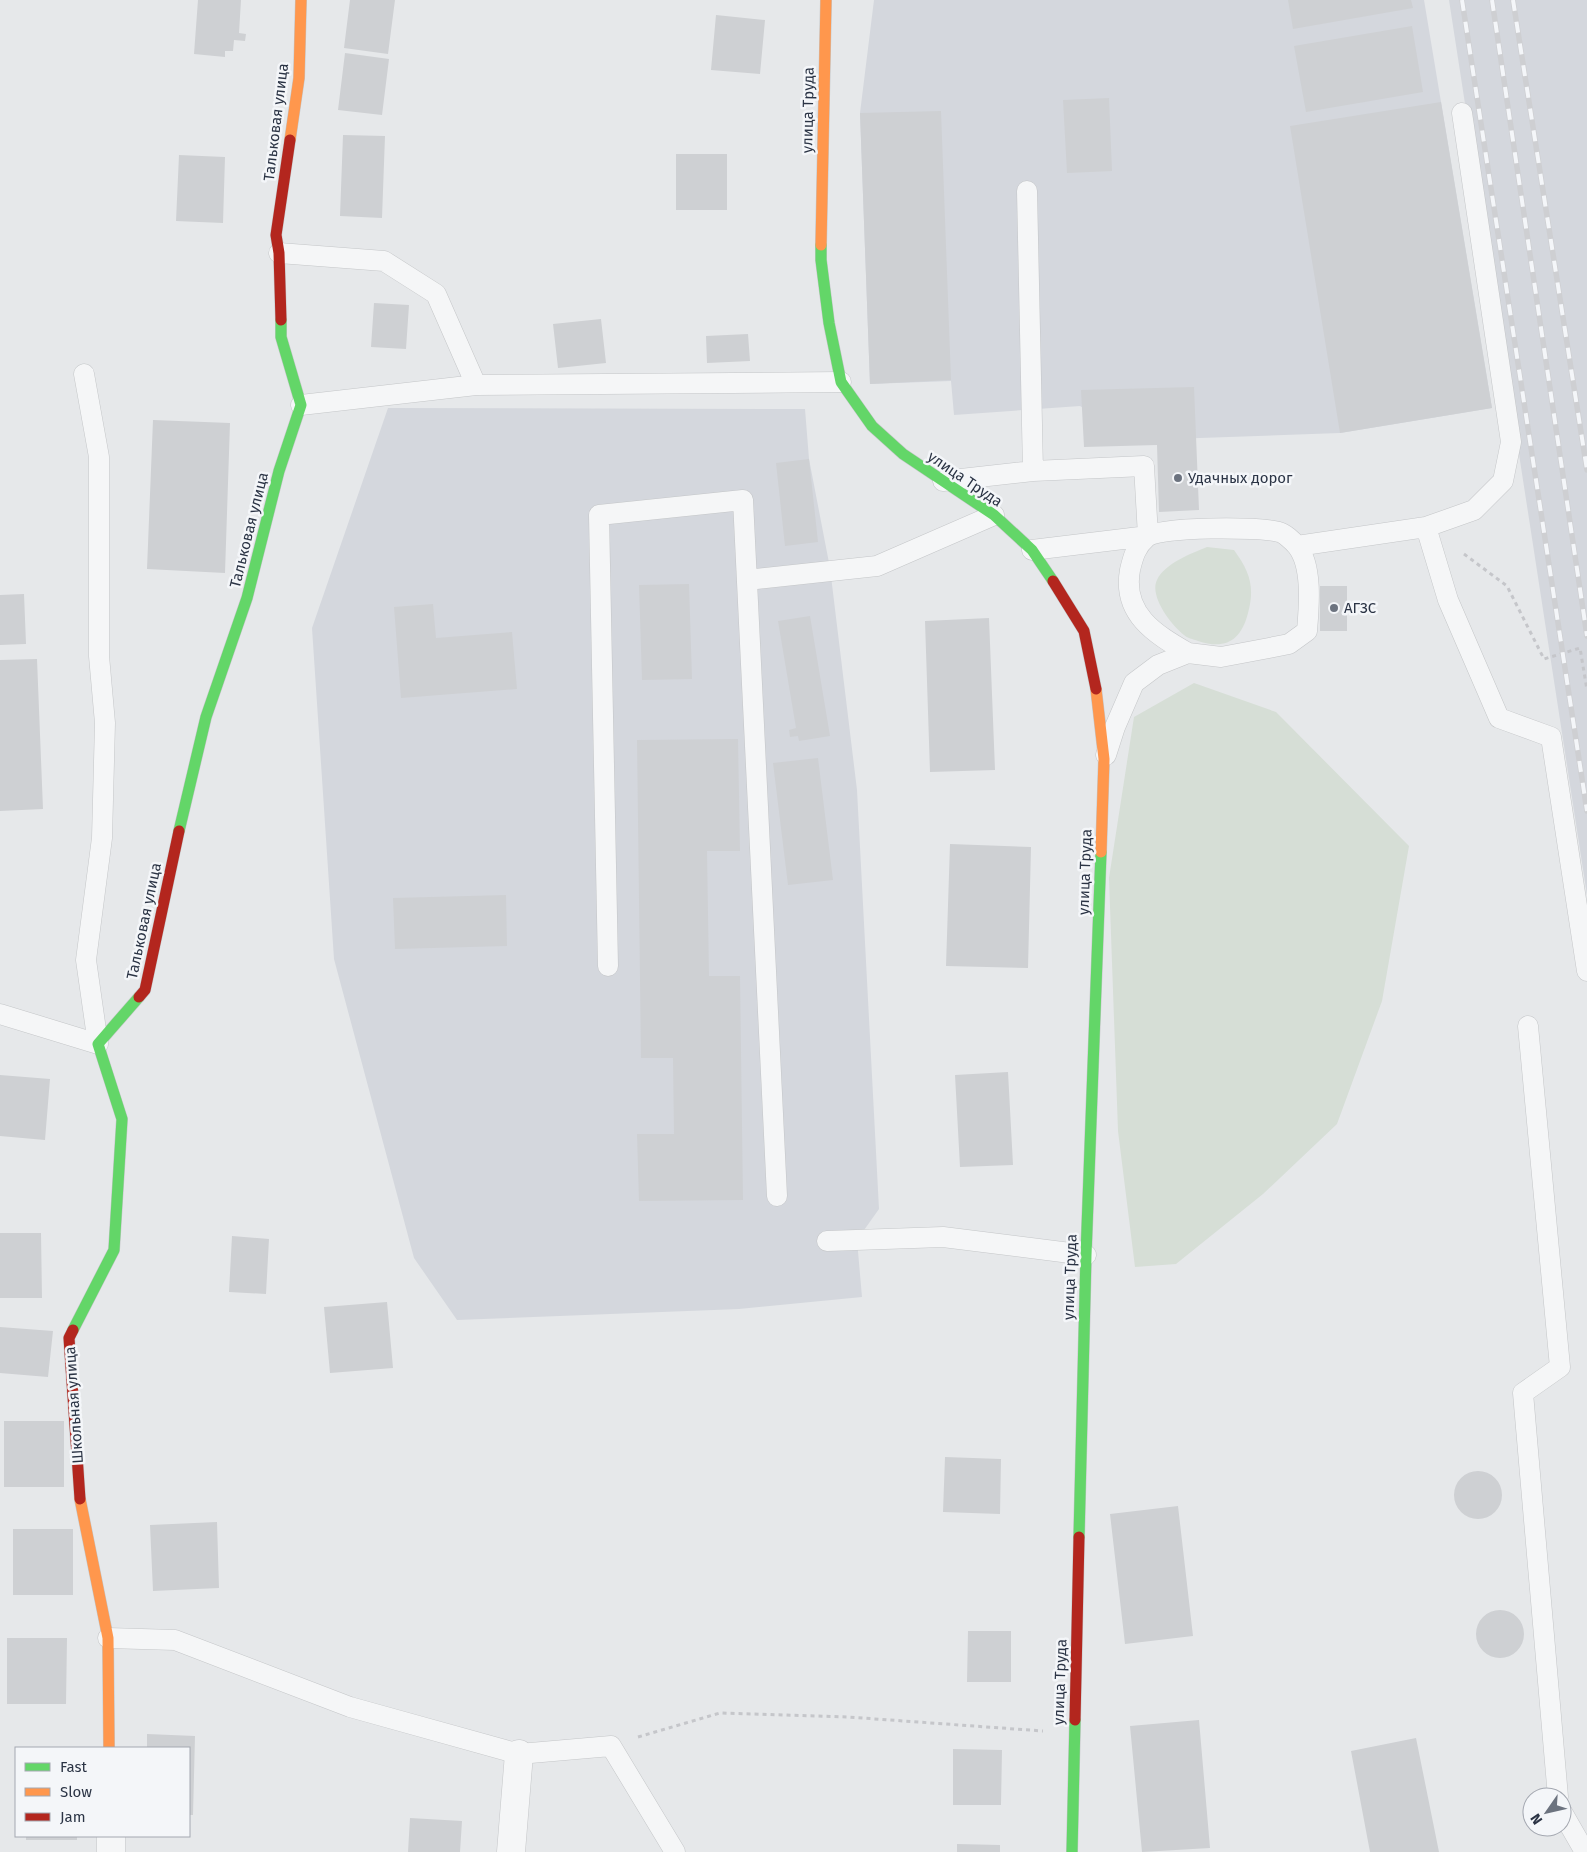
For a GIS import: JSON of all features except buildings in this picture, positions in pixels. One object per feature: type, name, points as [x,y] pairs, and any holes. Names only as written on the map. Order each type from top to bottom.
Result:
[{"type":"main road","name":"Тальковая улица","points":[[98,1044],[145,990],[168,876],[206,717],[246,598],[279,471],[301,405],[281,337],[279,253],[276,235],[299,78],[301,0]]},
{"type":"main road","name":"улица Труда","points":[[826,0],[821,260],[829,323],[841,382],[872,426],[903,454],[994,515],[1032,550],[1084,630],[1093,668],[1104,759],[1086,1255],[1072,1852]]},
{"type":"main road","name":"Школьная улица","points":[[98,1044],[122,1119],[114,1250],[69,1338],[82,1511],[108,1638],[110,1747]]},
{"type":"street","points":[[511,1852],[519,1754]]},
{"type":"street","points":[[111,1837],[111,1852]]},
{"type":"lane","points":[[1297,546],[1426,527],[1474,510],[1503,481],[1511,442],[1462,113]]},
{"type":"lane","points":[[1027,192],[1033,471]]},
{"type":"lane","points":[[279,253],[384,260],[436,294],[476,385]]},
{"type":"lane","points":[[0,1014],[98,1044],[86,960],[102,838],[105,723],[99,656],[99,456],[84,374]]},
{"type":"lane","points":[[301,405],[476,385],[841,382]]},
{"type":"lane","points":[[943,481],[1033,471],[1144,466],[1148,536],[1133,554],[1129,577],[1130,595],[1140,619],[1157,636],[1188,653],[1222,656],[1289,644],[1306,631],[1309,587],[1297,546],[1282,532],[1259,529],[1163,530],[1148,536],[1032,550]]},
{"type":"lane","points":[[608,966],[599,515],[743,500],[777,1196]]},
{"type":"lane","points":[[747,580],[876,566],[994,515]]},
{"type":"lane","points":[[1426,527],[1448,600],[1499,718],[1552,736],[1587,972]]},
{"type":"lane","points":[[1104,759],[1115,727],[1134,683],[1158,665],[1188,653]]},
{"type":"lane","points":[[1528,1026],[1560,1368],[1523,1393],[1557,1787]]},
{"type":"lane","points":[[827,1241],[943,1237],[1086,1255]]},
{"type":"lane","points":[[108,1638],[175,1640],[350,1707],[519,1754],[611,1746],[675,1852]]},
{"type":"lane","points":[[1572,1830],[1584,1852]]},
{"type":"path","points":[[1426,527],[1507,586],[1544,659],[1580,648],[1587,690]]},
{"type":"path","points":[[611,1746],[720,1713],[848,1717],[1074,1734]]},
{"type":"shaded area","points":[[874,0],[1424,0],[1492,408],[1340,433],[1142,440],[1080,406],[954,415],[951,381],[870,384],[860,113]]},
{"type":"shaded area","points":[[1449,0],[1587,0],[1587,895]]},
{"type":"shaded area","points":[[388,408],[805,409],[809,459],[830,568],[857,790],[879,1209],[857,1240],[862,1297],[739,1309],[457,1320],[414,1258],[334,959],[312,628]]},
{"type":"shaded area","points":[[1207,547],[1234,550],[1244,565],[1250,580],[1250,604],[1245,623],[1236,637],[1224,643],[1208,644],[1185,636],[1163,610],[1156,594],[1157,580],[1166,569],[1179,560]]},
{"type":"shaded area","points":[[1194,683],[1276,712],[1409,846],[1382,1001],[1337,1124],[1263,1194],[1176,1264],[1135,1267],[1118,1131],[1109,878],[1134,717]]},
{"type":"railway","points":[[1462,0],[1587,811]]},
{"type":"railway","points":[[1492,0],[1587,636]]},
{"type":"railway","points":[[1513,0],[1587,470]]},
{"type":"traffic: fast","points":[[821,245],[821,260],[829,323],[841,382],[872,426],[903,454],[994,515],[1032,550],[1053,581]]},
{"type":"traffic: fast","points":[[179,831],[206,717],[247,598],[279,471],[301,405],[281,337],[281,320]]},
{"type":"traffic: fast","points":[[1079,1537],[1086,1255],[1101,852]]},
{"type":"traffic: fast","points":[[73,1330],[114,1250],[122,1119],[98,1044],[139,997]]},
{"type":"traffic: fast","points":[[1072,1852],[1075,1720]]},
{"type":"traffic: slow","points":[[290,140],[299,78],[301,0]]},
{"type":"traffic: slow","points":[[821,245],[826,0]]},
{"type":"traffic: slow","points":[[1096,689],[1104,759],[1101,852]]},
{"type":"traffic: slow","points":[[80,1499],[108,1638],[109,1747]]},
{"type":"traffic: jam","points":[[281,320],[279,253],[276,235],[290,140]]},
{"type":"traffic: jam","points":[[1053,581],[1084,631],[1096,689]]},
{"type":"traffic: jam","points":[[139,997],[145,990],[179,831]]},
{"type":"traffic: jam","points":[[73,1330],[69,1338],[80,1499]]},
{"type":"traffic: jam","points":[[1075,1720],[1079,1537]]},
{"type":"place","name":"Удачных дорог","points":[[1178,478]]},
{"type":"place","name":"АГЗС","points":[[1334,608]]}]
